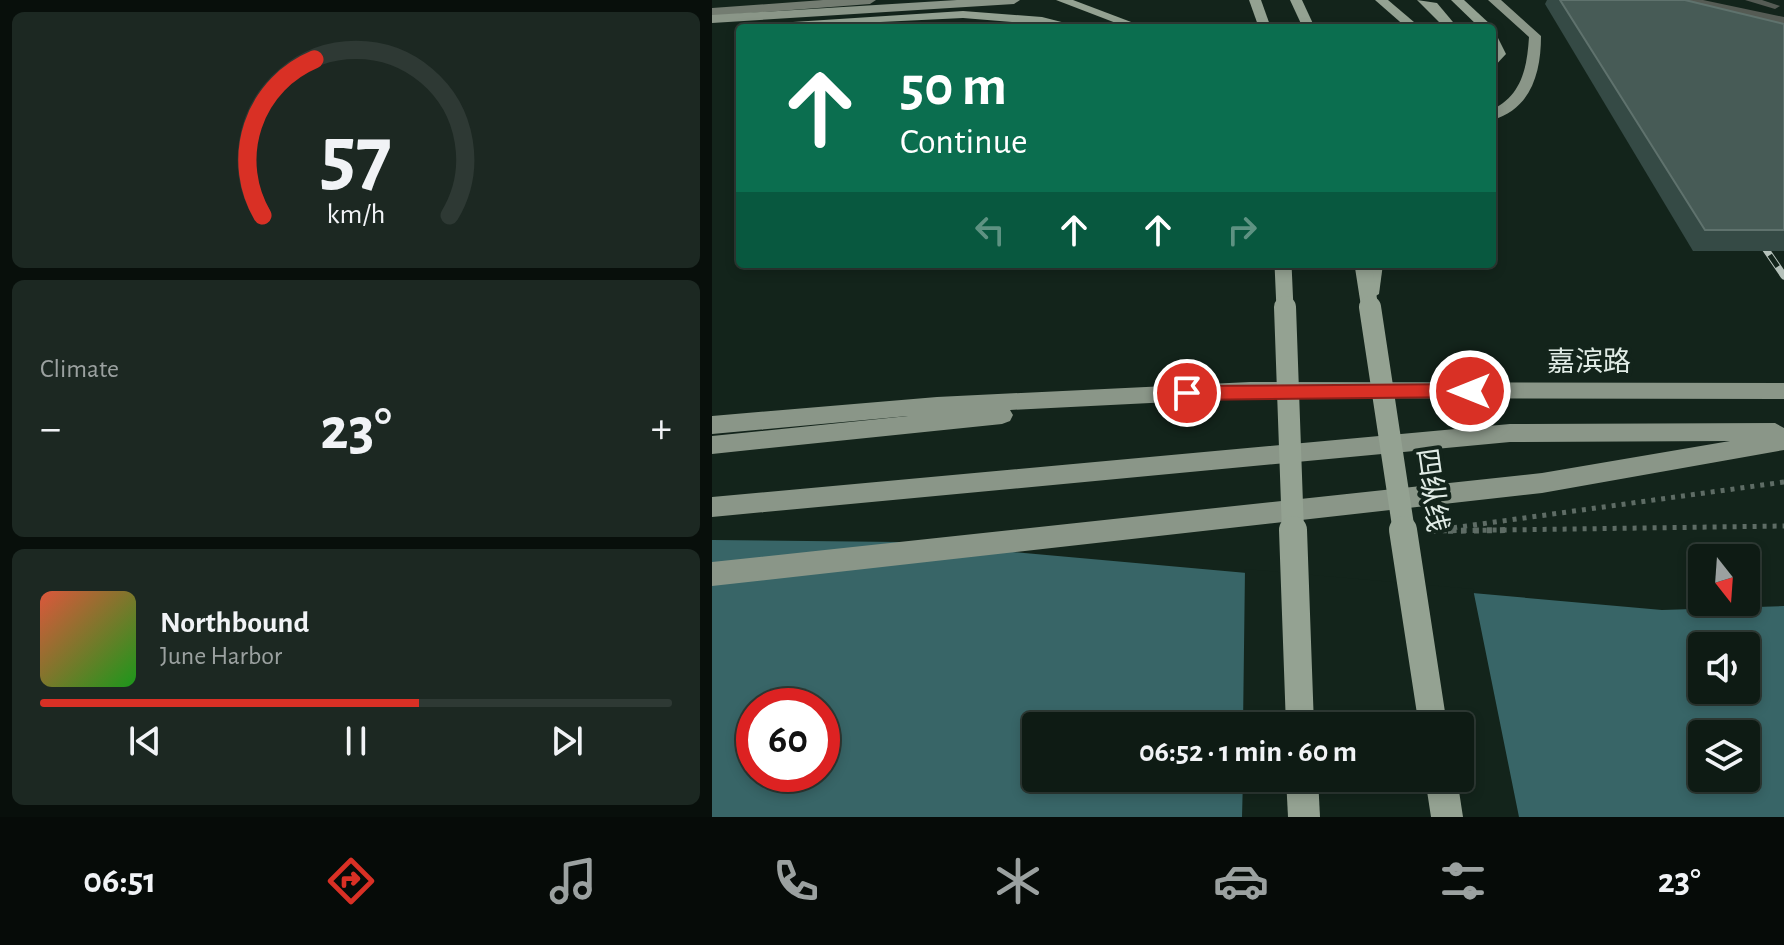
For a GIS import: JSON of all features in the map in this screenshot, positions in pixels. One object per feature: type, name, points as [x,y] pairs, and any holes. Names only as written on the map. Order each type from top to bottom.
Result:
[{"type":"highway","points":[[1062,0],[1130,24]]},
{"type":"highway","points":[[1255,0],[1264,24]]},
{"type":"highway","points":[[1296,0],[1307,24]]},
{"type":"highway","points":[[1381,0],[1410,24]]},
{"type":"highway","points":[[1423,0],[1433,6],[1449,24]]},
{"type":"highway","points":[[1457,0],[1483,24]]},
{"type":"highway","points":[[818,24],[932,16],[1009,18],[1051,24]]},
{"type":"highway","points":[[1283,268],[1299,712]]},
{"type":"highway","name":"四纵线","points":[[1364,268],[1431,712]]},
{"type":"highway","points":[[1369,294],[1373,268]]},
{"type":"highway","points":[[1303,792],[1304,817]]},
{"type":"highway","points":[[1443,792],[1447,817]]},
{"type":"main road","points":[[712,1],[724,0]]},
{"type":"main road","points":[[712,12],[870,0]]},
{"type":"main road","points":[[712,19],[1014,0]]},
{"type":"main road","points":[[1494,0],[1535,36],[1535,70],[1512,107],[1496,114]]},
{"type":"main road","points":[[712,32],[736,30]]},
{"type":"main road","points":[[712,425],[937,405],[1250,390]]},
{"type":"main road","points":[[712,445],[1250,390]]},
{"type":"main road","name":"嘉滨路","points":[[1250,390],[1784,391]]},
{"type":"main road","points":[[712,507],[1510,433],[1784,432]]},
{"type":"main road","points":[[712,574],[1542,483],[1784,441]]},
{"type":"street","points":[[1687,0],[1782,21]]},
{"type":"lane","points":[[1750,0],[1774,3],[1782,21]]},
{"type":"path","points":[[1784,482],[1430,531],[1784,526]]},
{"type":"water","points":[[712,540],[900,542],[1662,610],[1688,609],[1688,616],[1760,616],[1760,607],[1784,606],[1784,817],[712,817]]},
{"type":"pier","points":[[1245,569],[1473,589],[1519,817],[1242,817],[1243,792],[1474,792],[1474,712],[1243,712]]},
{"type":"building","points":[[1560,0],[1685,0],[1784,24],[1784,230],[1705,230]]},
{"type":"railway","points":[[1754,232],[1784,276]]},
{"type":"route","points":[[1187,393],[1250,390],[1470,391]]}]
